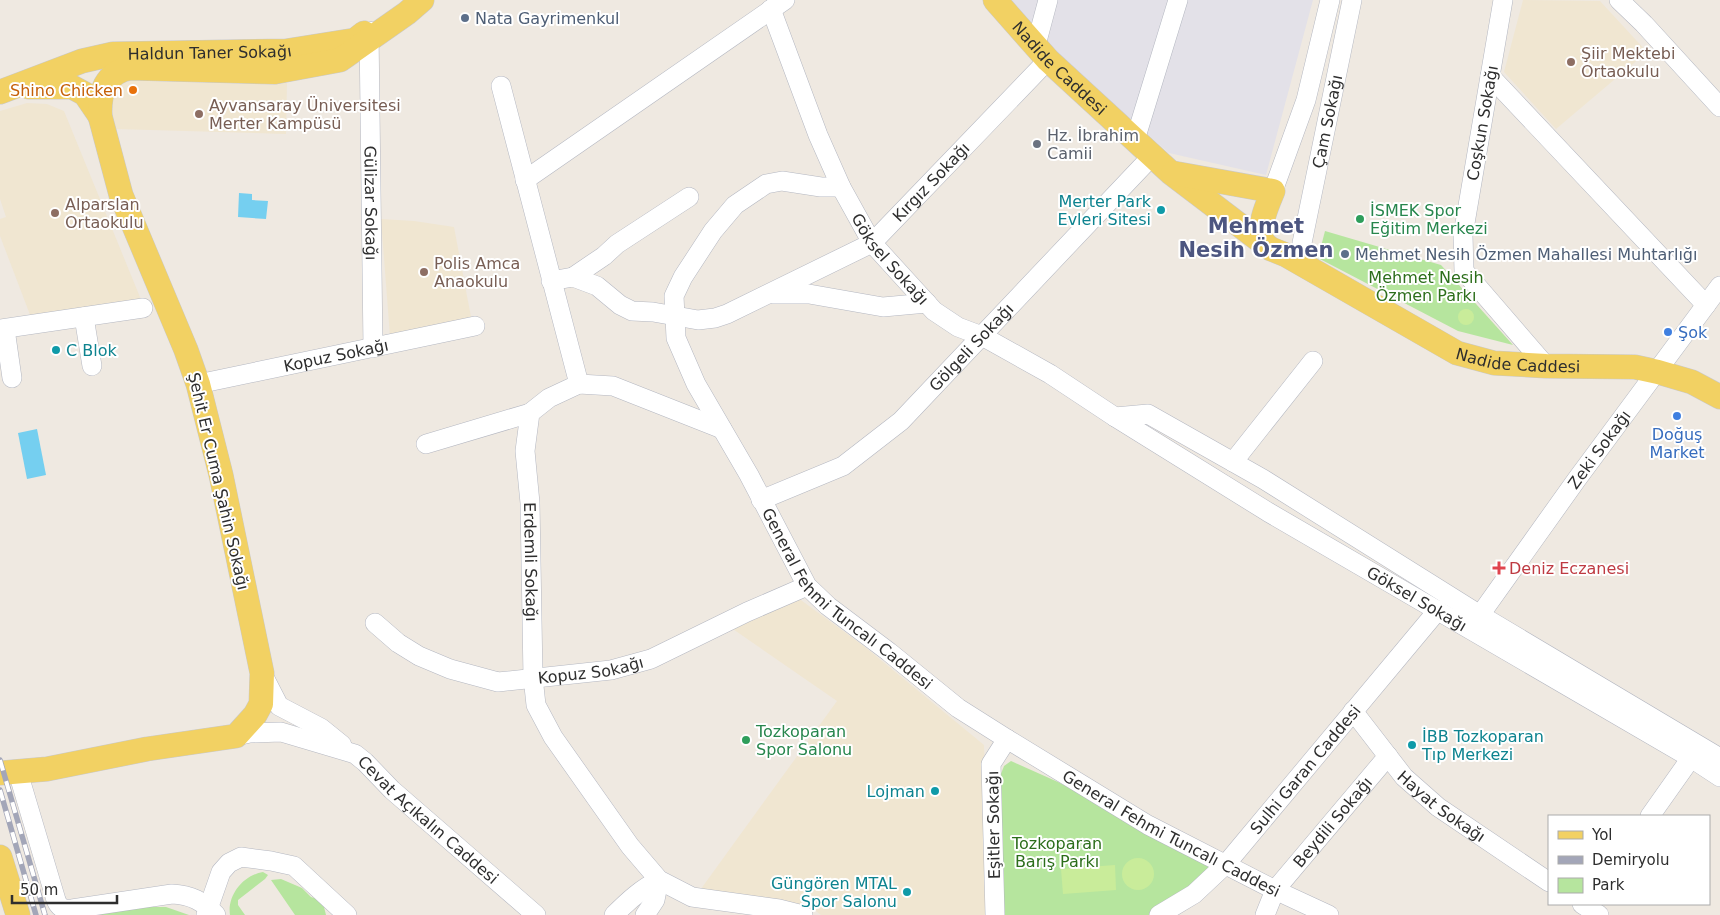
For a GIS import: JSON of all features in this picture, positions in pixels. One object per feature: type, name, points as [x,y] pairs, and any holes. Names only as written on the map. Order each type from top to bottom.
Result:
[{"type":"main road","name":"Haldun Taner Sokağı","points":[[8,89],[82,61],[113,54],[286,51],[355,40],[369,35],[413,0]]},
{"type":"main road","points":[[100,116],[101,98],[105,86],[116,73],[123,69],[274,72],[340,60],[369,35],[407,13],[422,0]]},
{"type":"main road","name":"Nadide Caddesi","points":[[995,0],[1042,53],[1171,173],[1198,195],[1271,249],[1294,249],[1329,279],[1457,353],[1494,363],[1546,366],[1635,367],[1692,382],[1720,397]]},
{"type":"main road","points":[[8,89],[72,87],[85,94],[100,116]]},
{"type":"main road","name":"Şehit Er Cuma Şahin Sokağı","points":[[100,116],[120,195],[186,350],[198,384],[220,475],[262,673]]},
{"type":"main road","points":[[1171,173],[1273,191],[1264,212],[1261,230],[1262,242]]},
{"type":"main road","points":[[236,736],[250,721],[261,704],[262,673]]},
{"type":"main road","name":"Cevat Açıkalın Caddesi","points":[[6,780],[47,769],[147,749],[236,736]]},
{"type":"main road","points":[[0,858],[18,915]]},
{"type":"street","points":[[1042,53],[1048,0]]},
{"type":"street","points":[[1135,140],[1178,0]]},
{"type":"street","name":"Çam Sokağı","points":[[1273,191],[1306,100],[1330,0]]},
{"type":"street","name":"Çam Sokağı","points":[[1294,249],[1352,0]]},
{"type":"street","name":"Coşkun Sokağı","points":[[1503,0],[1463,234],[1464,271],[1546,366]]},
{"type":"street","points":[[1619,0],[1644,24],[1720,107]]},
{"type":"street","name":"Göksel Sokağı","points":[[525,180],[778,5],[818,135],[841,188],[872,242],[934,311],[958,327],[982,336],[1050,374],[1115,417],[1268,512],[1691,758],[1720,777]]},
{"type":"street","name":"Gülizar Sokağı","points":[[369,35],[373,348]]},
{"type":"street","name":"Kırgız Sokağı","points":[[574,277],[598,286],[620,305],[632,311],[653,312],[698,320],[727,314],[769,294],[872,242],[1042,53]]},
{"type":"street","points":[[1490,76],[1706,305]]},
{"type":"street","points":[[501,86],[579,384]]},
{"type":"street","name":"Gölgeli Sokağı","points":[[761,500],[843,466],[901,421],[1153,155]]},
{"type":"street","name":"General Fehmi Tuncalı Caddesi","points":[[841,188],[782,181],[766,184],[735,205],[713,231],[683,277],[674,296],[676,338],[696,384],[807,586],[828,606],[958,708],[1007,739],[1148,826],[1329,915]]},
{"type":"street","points":[[551,281],[574,277],[604,256],[617,244],[688,197]]},
{"type":"street","name":"Zeki Sokağı","points":[[1480,615],[1577,479],[1720,286]]},
{"type":"street","name":"Kırgız Sokağı","points":[[769,294],[809,294],[883,306],[927,303]]},
{"type":"street","points":[[12,378],[2,329],[143,308]]},
{"type":"street","points":[[84,317],[92,366]]},
{"type":"street","name":"Kopuz Sokağı","points":[[198,384],[475,326]]},
{"type":"street","points":[[1233,462],[1313,361]]},
{"type":"street","points":[[426,444],[530,413],[549,398],[579,384],[613,386],[722,430]]},
{"type":"street","name":"Erdemli Sokağı","points":[[530,413],[525,451],[530,503],[533,677],[536,705],[553,737],[630,846],[659,880]]},
{"type":"street","name":"Göksel Sokağı","points":[[1115,417],[1148,414],[1263,479],[1480,615],[1720,758]]},
{"type":"street","name":"Kopuz Sokağı","points":[[375,623],[398,643],[418,656],[450,669],[498,682],[611,670],[651,659],[747,612],[807,586]]},
{"type":"street","name":"Sulhi Garan Caddesi","points":[[1159,915],[1194,894],[1226,864],[1438,610]]},
{"type":"street","name":"Şehit Er Cuma Şahin Sokağı","points":[[262,673],[279,706],[320,728],[355,754]]},
{"type":"street","name":"Hayat Sokağı","points":[[1353,711],[1404,777],[1438,807],[1548,881]]},
{"type":"street","name":"Cevat Açıkalın Caddesi","points":[[236,736],[250,733],[282,732],[355,754],[366,762],[392,790],[536,915]]},
{"type":"street","name":"Eşitler Sokağı","points":[[995,915],[991,764],[1007,739]]},
{"type":"street","name":"Beydili Sokağı","points":[[1265,915],[1275,890],[1388,756]]},
{"type":"street","points":[[1651,815],[1691,758]]},
{"type":"street","points":[[6,780],[56,900],[63,909],[172,894],[198,899],[210,912]]},
{"type":"street","points":[[210,912],[221,872],[229,863],[241,857],[294,866],[347,915]]},
{"type":"street","points":[[645,915],[654,900],[659,880]]},
{"type":"street","points":[[614,915],[634,896],[659,880],[692,896],[779,909],[803,915]]},
{"type":"shaded area","points":[[994,0],[1313,0],[1266,175],[1169,153]]},
{"type":"shaded area","name":"Şiir Mektebi Ortaokulu","points":[[1523,0],[1600,1],[1647,52],[1556,129],[1504,72]]},
{"type":"shaded area","name":"Ayvansaray Üniversitesi Merter Kampüsü","points":[[127,73],[287,83],[286,134],[115,129],[109,100]]},
{"type":"shaded area","name":"Alparslan Ortaokulu","points":[[27,103],[47,104],[64,111],[142,302],[32,320],[0,236],[0,219],[6,217],[0,199],[0,111]]},
{"type":"shaded area","name":"Polis Amca Anaokulu","points":[[381,219],[414,221],[454,227],[471,317],[390,336]]},
{"type":"shaded area","points":[[794,595],[865,647],[984,745],[991,915],[821,915],[808,905],[698,893],[837,701],[727,625]]},
{"type":"green space","name":"Mehmet Nesih Özmen Parkı","points":[[1325,231],[1441,265],[1513,345],[1458,331],[1318,258]]},
{"type":"green space","points":[[1463,309],[1469,309],[1474,314],[1472,323],[1463,325],[1458,320],[1458,314]]},
{"type":"green space","name":"Tozkoparan Barış Parkı","points":[[1011,761],[1058,782],[1222,868],[1158,915],[996,915],[997,784],[1004,766]]},
{"type":"green space","points":[[1138,858],[1150,862],[1154,874],[1150,886],[1138,890],[1126,886],[1122,874],[1126,862]]},
{"type":"green space","points":[[1115,865],[1116,890],[1063,894],[1061,869]]},
{"type":"green space","points":[[263,872],[268,875],[265,879],[238,900],[238,905],[245,915],[230,915],[231,901],[238,888],[249,877]]},
{"type":"green space","points":[[281,879],[302,888],[311,897],[317,899],[324,907],[326,915],[295,915],[271,880]]},
{"type":"green space","points":[[136,907],[166,907],[189,915],[87,915]]},
{"type":"water","points":[[239,193],[252,194],[252,200],[268,201],[266,219],[238,217]]},
{"type":"water","points":[[37,429],[46,475],[27,479],[18,433]]},
{"type":"railway","points":[[0,760],[45,915]]},
{"type":"railway","points":[[0,790],[36,915]]},
{"type":"place","name":"Nata Gayrimenkul","points":[[465,18]]},
{"type":"place","name":"Şiir Mektebi Ortaokulu","points":[[1571,62]]},
{"type":"place","name":"Shino Chicken","points":[[133,90]]},
{"type":"place","name":"Ayvansaray Üniversitesi Merter Kampüsü","points":[[199,114]]},
{"type":"place","name":"Hz. İbrahim Camii","points":[[1037,144]]},
{"type":"place","name":"Merter Park Evleri Sitesi","points":[[1161,210]]},
{"type":"place","name":"Alparslan Ortaokulu","points":[[55,213]]},
{"type":"place","name":"İSMEK Spor Eğitim Merkezi","points":[[1360,219]]},
{"type":"place","name":"Mehmet Nesih Özmen Mahallesi Muhtarlığı","points":[[1345,254]]},
{"type":"place","name":"Polis Amca Anaokulu","points":[[424,272]]},
{"type":"place","name":"Şok","points":[[1668,332]]},
{"type":"place","name":"C Blok","points":[[56,350]]},
{"type":"place","name":"Doğuş Market","points":[[1677,416]]},
{"type":"place","name":"Deniz Eczanesi","points":[[1499,568]]},
{"type":"place","name":"Tozkoparan Spor Salonu","points":[[746,740]]},
{"type":"place","name":"İBB Tozkoparan Tıp Merkezi","points":[[1412,745]]},
{"type":"place","name":"Lojman","points":[[935,791]]},
{"type":"place","name":"Güngören MTAL Spor Salonu","points":[[907,892]]},
{"type":"district","name":"Mehmet Nesih Özmen","points":[[1256,238]]}]
